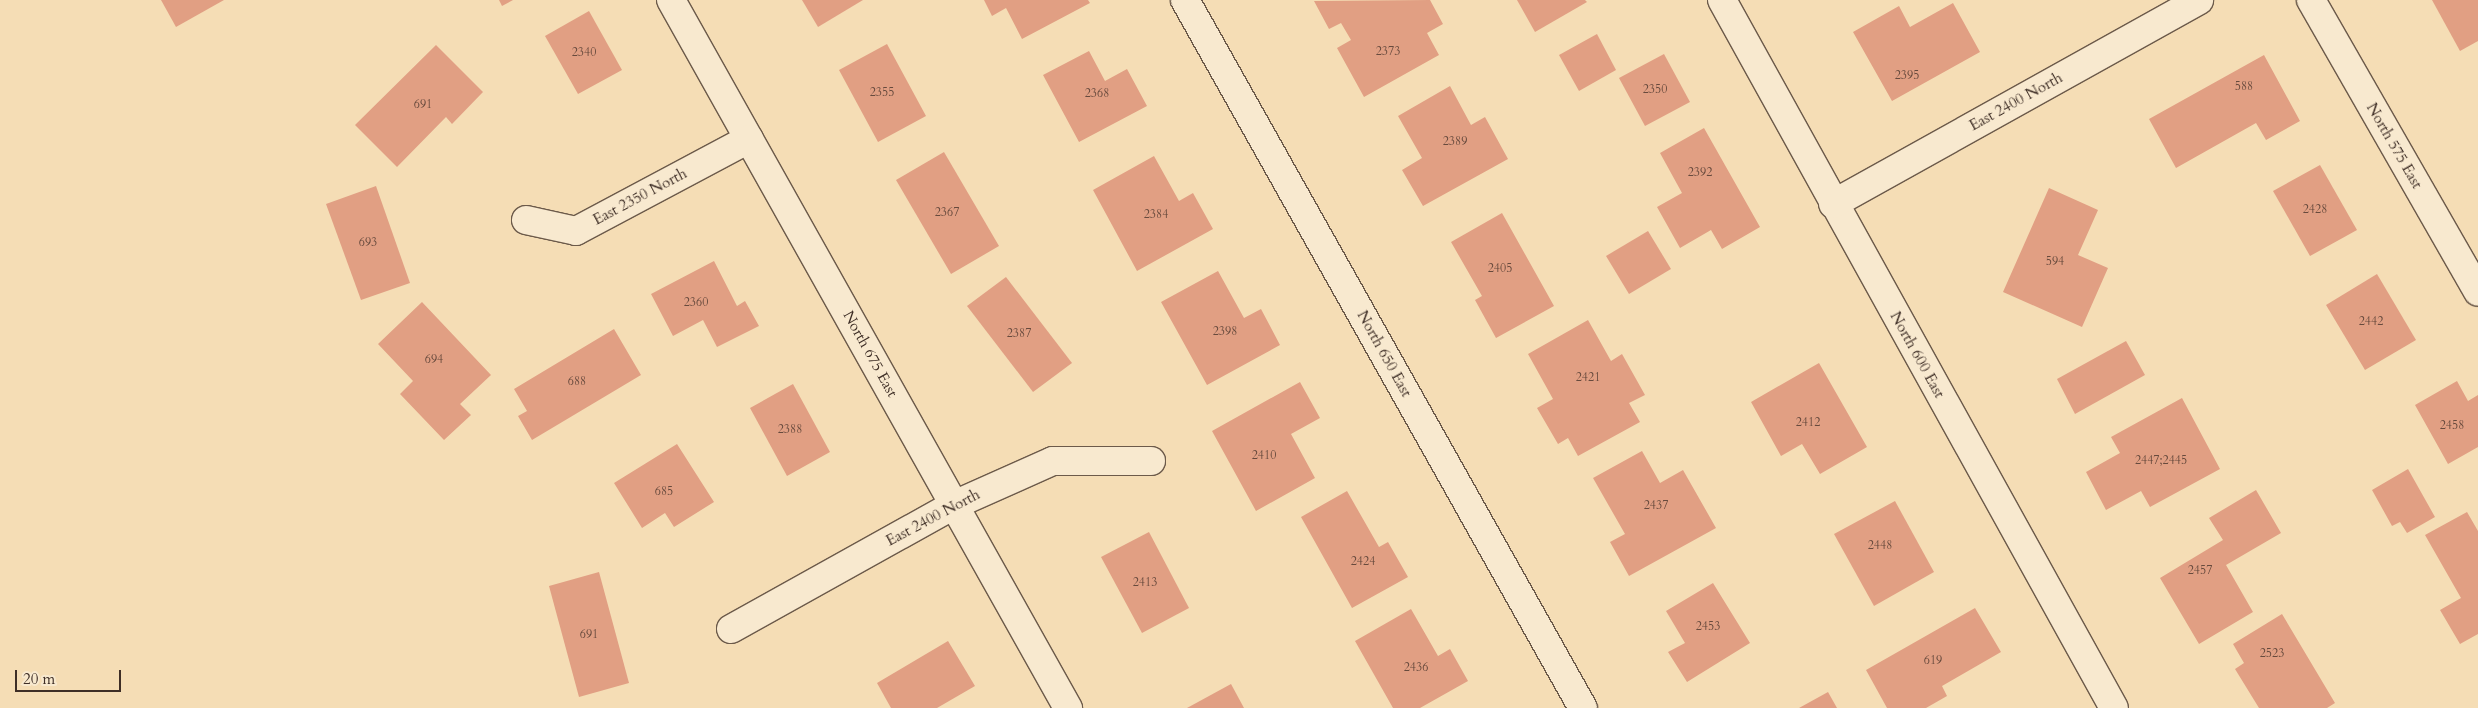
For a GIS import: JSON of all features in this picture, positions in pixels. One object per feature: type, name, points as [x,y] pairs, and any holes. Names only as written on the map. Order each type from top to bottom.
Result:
[{"type":"street","name":"North 675 East","points":[[671,0],[1068,708]]},
{"type":"street","name":"North 650 East","points":[[1185,0],[1583,708]]},
{"type":"street","name":"North 600 East","points":[[1722,0],[2107,706]]},
{"type":"street","name":"East 2400 North","points":[[1833,204],[2199,0]]},
{"type":"street","name":"North 575 East","points":[[2311,0],[2478,292]]},
{"type":"street","name":"East 2350 North","points":[[526,220],[576,231],[749,139]]},
{"type":"street","name":"East 2400 North","points":[[731,629],[954,505],[1053,460],[1151,461]]},
{"type":"building","points":[[161,0],[224,0],[176,27]]},
{"type":"building","points":[[499,0],[513,0],[502,6]]},
{"type":"building","points":[[802,0],[863,0],[818,27]]},
{"type":"building","points":[[984,0],[1088,0],[1090,3],[1022,39],[1006,8],[992,16]]},
{"type":"building","points":[[1430,0],[1443,24],[1427,33],[1439,55],[1364,97],[1337,48],[1351,40],[1341,23],[1329,29],[1314,1]]},
{"type":"building","points":[[1517,0],[1585,0],[1587,2],[1535,32]]},
{"type":"building","points":[[2432,0],[2478,0],[2478,41],[2460,51]]},
{"type":"building","points":[[1953,3],[1980,52],[1892,101],[1853,32],[1899,6],[1910,27]]},
{"type":"building","points":[[589,11],[622,70],[578,94],[545,36]]},
{"type":"building","points":[[1597,34],[1616,70],[1579,91],[1559,55]]},
{"type":"building","points":[[887,44],[926,116],[878,142],[839,70]]},
{"type":"building","points":[[436,45],[483,92],[452,124],[446,117],[397,167],[355,125]]},
{"type":"building","points":[[1089,51],[1105,81],[1127,69],[1147,106],[1079,142],[1043,75]]},
{"type":"building","points":[[1664,54],[1690,102],[1645,126],[1619,78]]},
{"type":"building","points":[[2264,55],[2300,121],[2266,140],[2256,123],[2176,168],[2149,119]]},
{"type":"building","points":[[1450,86],[1471,125],[1485,117],[1508,159],[1423,206],[1402,170],[1422,158],[1398,116]]},
{"type":"building","points":[[1704,128],[1760,227],[1722,249],[1711,230],[1680,248],[1657,207],[1682,193],[1660,153]]},
{"type":"building","points":[[944,152],[999,246],[951,274],[896,180]]},
{"type":"building","points":[[1154,156],[1179,201],[1193,193],[1213,229],[1137,271],[1093,190]]},
{"type":"building","points":[[2320,165],[2357,230],[2310,256],[2273,191]]},
{"type":"building","points":[[376,186],[410,283],[361,300],[326,204]]},
{"type":"building","points":[[2049,188],[2098,210],[2078,255],[2108,268],[2082,327],[2003,292]]},
{"type":"building","points":[[1502,213],[1554,306],[1496,338],[1475,300],[1482,296],[1451,242]]},
{"type":"building","points":[[1648,231],[1671,269],[1629,294],[1606,256]]},
{"type":"building","points":[[714,261],[737,306],[745,301],[759,326],[717,347],[703,320],[673,336],[651,294]]},
{"type":"building","points":[[1218,271],[1244,318],[1261,309],[1280,345],[1207,385],[1161,302]]},
{"type":"building","points":[[2377,274],[2416,340],[2365,370],[2326,305]]},
{"type":"building","points":[[1006,277],[1072,363],[1033,392],[967,306]]},
{"type":"building","points":[[422,302],[491,375],[460,404],[471,415],[444,440],[400,394],[413,381],[378,344]]},
{"type":"building","points":[[1588,320],[1611,361],[1622,354],[1645,395],[1629,403],[1640,422],[1578,456],[1568,438],[1558,444],[1537,408],[1553,399],[1528,354]]},
{"type":"building","points":[[614,329],[641,375],[532,440],[518,416],[527,411],[514,389]]},
{"type":"building","points":[[2126,341],[2145,375],[2075,414],[2057,379]]},
{"type":"building","points":[[1819,363],[1867,447],[1820,474],[1802,444],[1781,456],[1751,402]]},
{"type":"building","points":[[2457,381],[2468,401],[2478,395],[2478,447],[2448,464],[2415,405]]},
{"type":"building","points":[[1300,382],[1320,418],[1291,434],[1315,478],[1256,511],[1212,431]]},
{"type":"building","points":[[793,384],[830,452],[787,476],[750,408]]},
{"type":"building","points":[[2182,398],[2220,469],[2150,507],[2141,491],[2106,510],[2086,472],[2120,453],[2111,437]]},
{"type":"building","points":[[677,444],[714,502],[674,527],[665,513],[642,528],[614,483]]},
{"type":"building","points":[[1642,451],[1660,483],[1683,470],[1716,528],[1629,576],[1610,542],[1625,534],[1593,478]]},
{"type":"building","points":[[2408,469],[2435,517],[2407,533],[2400,522],[2392,526],[2372,490]]},
{"type":"building","points":[[2256,490],[2281,533],[2226,565],[2253,612],[2199,644],[2160,578],[2223,540],[2209,518]]},
{"type":"building","points":[[1347,491],[1379,547],[1388,542],[1408,577],[1352,608],[1301,517]]},
{"type":"building","points":[[1895,501],[1934,572],[1874,606],[1834,534]]},
{"type":"building","points":[[2467,512],[2478,531],[2478,634],[2460,644],[2440,610],[2461,598],[2425,535]]},
{"type":"building","points":[[1149,532],[1189,608],[1142,633],[1101,557]]},
{"type":"building","points":[[599,572],[629,683],[579,697],[549,586]]},
{"type":"building","points":[[1713,583],[1750,643],[1687,682],[1668,652],[1685,643],[1666,611]]},
{"type":"building","points":[[1975,608],[2001,652],[1942,686],[1947,696],[1926,708],[1887,708],[1866,670]]},
{"type":"building","points":[[1411,609],[1438,656],[1450,649],[1468,681],[1420,708],[1393,708],[1355,641]]},
{"type":"building","points":[[2282,614],[2335,703],[2327,708],[2259,708],[2235,669],[2244,663],[2233,644]]},
{"type":"building","points":[[948,641],[975,686],[937,708],[891,708],[877,683]]},
{"type":"building","points":[[1231,684],[1244,708],[1187,708]]},
{"type":"building","points":[[1828,692],[1837,708],[1799,708]]}]
